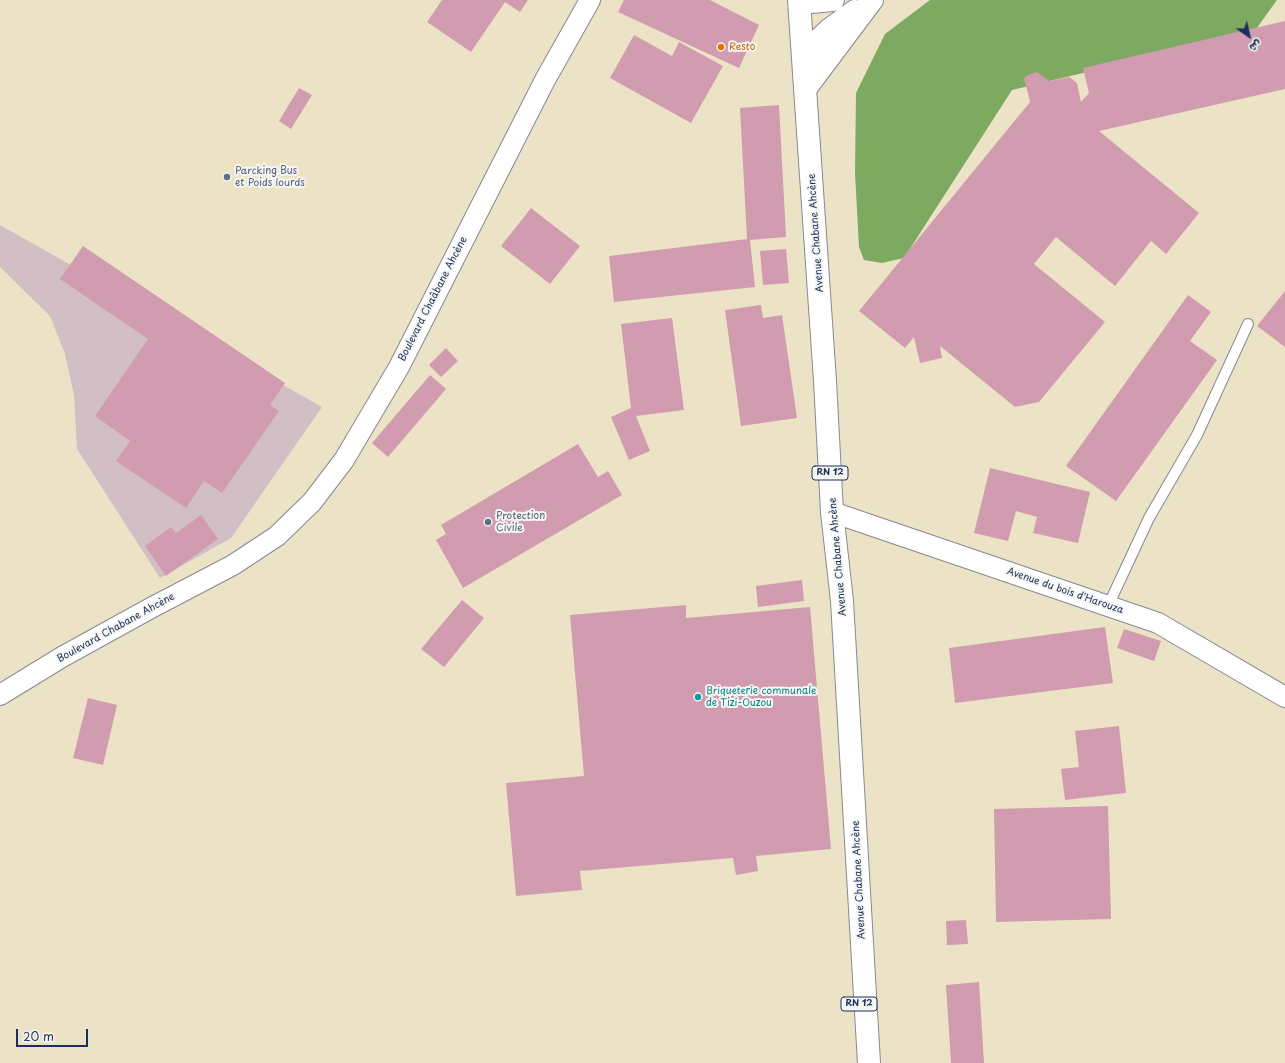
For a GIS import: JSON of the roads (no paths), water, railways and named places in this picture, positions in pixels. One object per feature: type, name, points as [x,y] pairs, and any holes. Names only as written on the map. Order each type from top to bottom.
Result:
[{"type":"main road","points":[[800,0],[811,2],[833,0]]},
{"type":"main road","name":"Avenue Chabane Ahcène","points":[[800,0],[832,512],[842,602],[862,946]]},
{"type":"main road","points":[[803,55],[829,30],[868,0]]},
{"type":"main road","points":[[806,88],[872,0]]},
{"type":"main road","points":[[862,946],[869,1063]]},
{"type":"main road","name":"RN 12","points":[[856,1063],[862,946]]},
{"type":"street","name":"Boulevard Chaâbane Ahcène","points":[[233,565],[277,536],[312,502],[344,460],[399,367],[545,80],[590,0]]},
{"type":"street","name":"Avenue du bois d'Harouza","points":[[832,512],[1158,623],[1285,698]]},
{"type":"street","name":"Boulevard Chabane Ahcène","points":[[0,695],[69,654],[233,565]]},
{"type":"lane","points":[[1108,606],[1149,518],[1197,435],[1248,324]]},
{"type":"place","name":"Resto","points":[[721,47]]},
{"type":"place","name":"Parcking Bus et Poids lourds","points":[[227,177]]},
{"type":"place","name":"Protection Civile","points":[[488,522]]},
{"type":"place","name":"Briqueterie communale de Tizi-Ouzou","points":[[698,697]]}]
